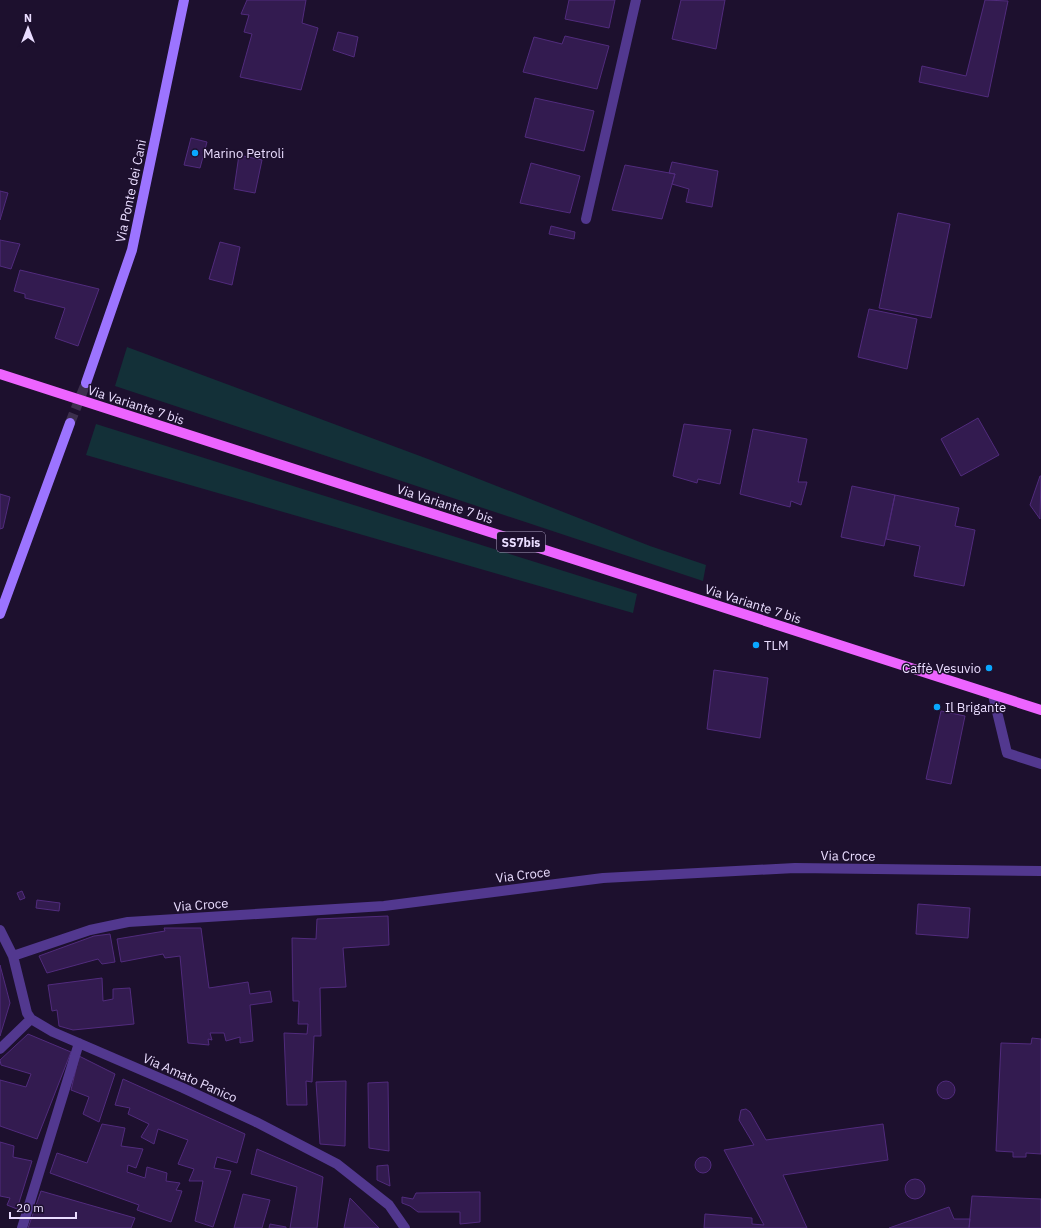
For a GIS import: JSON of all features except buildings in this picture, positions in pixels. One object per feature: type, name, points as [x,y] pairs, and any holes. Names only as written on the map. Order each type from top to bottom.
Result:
[{"type":"main road","name":"Via Variante 7 bis","points":[[0,374],[1041,710]]},
{"type":"street","name":"Via Ponte dei Cani","points":[[86,383],[132,250],[184,0]]},
{"type":"street","points":[[586,219],[636,0]]},
{"type":"street","points":[[0,614],[70,423]]},
{"type":"street","points":[[993,695],[1007,753],[1041,764]]},
{"type":"street","name":"Via Croce","points":[[13,956],[90,930],[128,922],[384,906],[603,878],[795,868],[1041,871]]},
{"type":"street","points":[[0,930],[13,956],[27,1013],[31,1019],[0,1049]]},
{"type":"street","name":"Via Amato Panico","points":[[31,1019],[53,1032],[236,1112],[337,1164],[389,1205],[405,1228]]},
{"type":"street","points":[[22,1228],[79,1043]]},
{"type":"shaded area","points":[[127,347],[428,459],[650,546],[706,565],[703,581],[115,386]]},
{"type":"shaded area","points":[[96,424],[637,594],[633,613],[86,455]]},
{"type":"tunnel","points":[[70,423],[86,383]]},
{"type":"place","name":"Marino Petroli","points":[[195,153]]},
{"type":"place","name":"TLM","points":[[756,645]]},
{"type":"place","name":"Caffè Vesuvio","points":[[989,668]]},
{"type":"place","name":"Il Brigante","points":[[937,707]]}]
